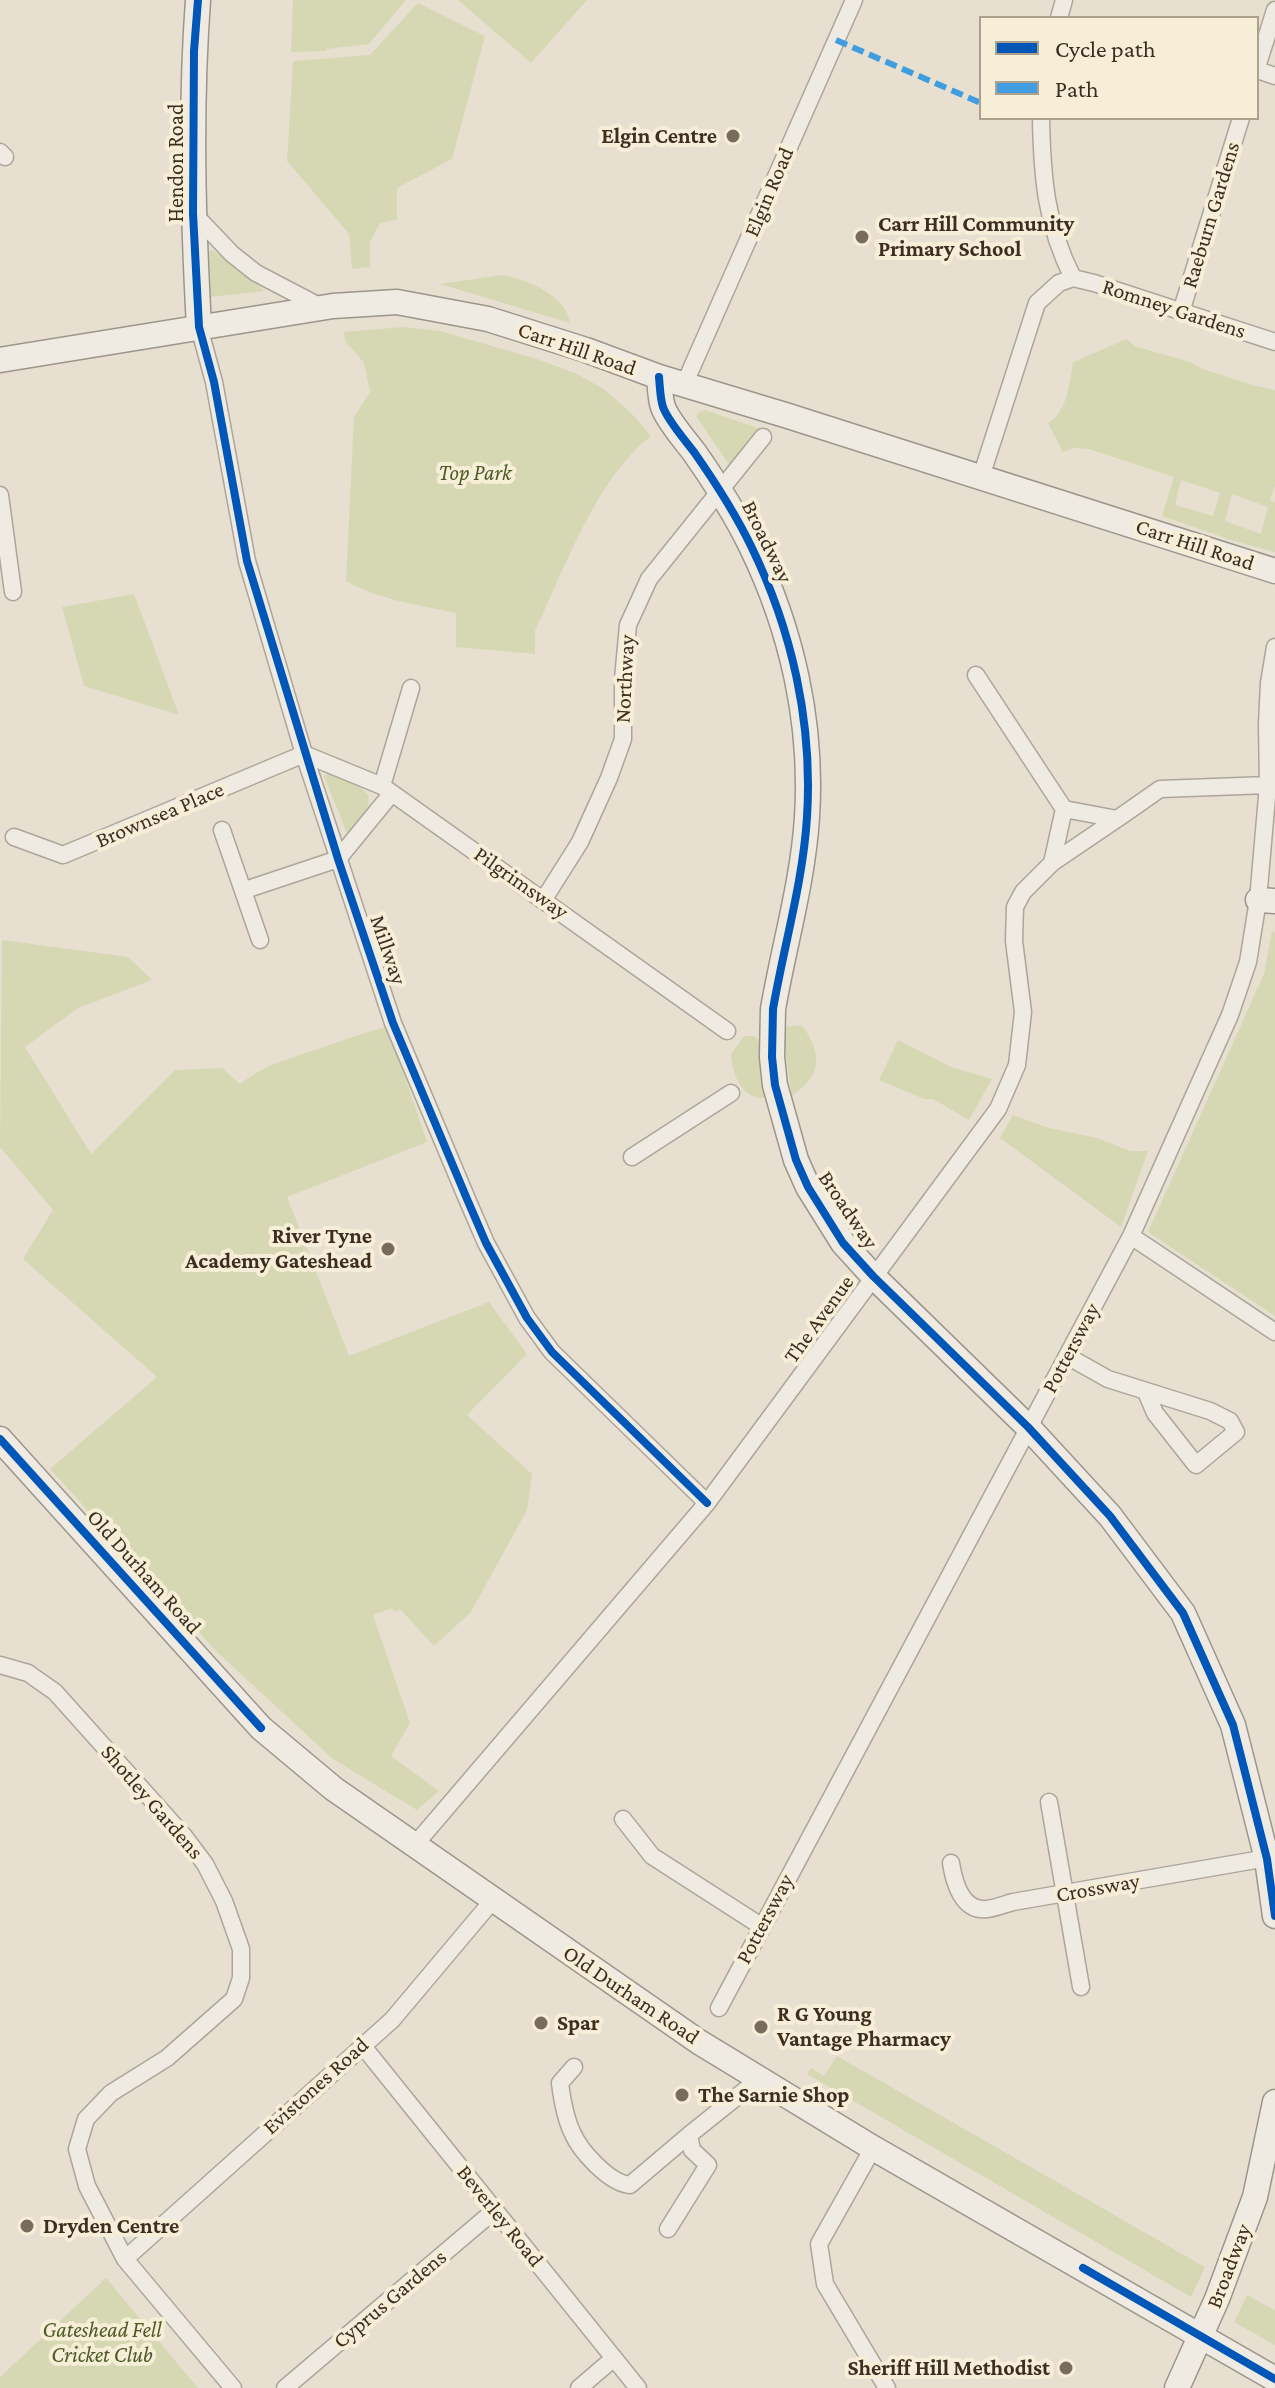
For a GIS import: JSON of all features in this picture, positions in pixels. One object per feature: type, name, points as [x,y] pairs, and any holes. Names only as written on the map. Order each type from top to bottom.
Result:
[{"type":"street","name":"Hendon Road","points":[[198,0],[194,51],[193,213],[199,327]]},
{"type":"street","name":"Elgin Road","points":[[684,385],[854,0]]},
{"type":"street","points":[[1259,62],[1275,10]]},
{"type":"street","points":[[981,477],[1037,303],[1059,283],[1073,278],[1050,221],[1041,120]]},
{"type":"street","name":"Raeburn Gardens","points":[[1181,312],[1240,120]]},
{"type":"street","name":"Hendon Road","points":[[193,213],[232,254],[256,273],[321,307]]},
{"type":"street","name":"Romney Gardens","points":[[1073,278],[1275,342]]},
{"type":"street","name":"Carr Hill Road","points":[[0,360],[321,307],[397,302],[488,319],[659,377],[1275,571]]},
{"type":"street","name":"Millway","points":[[199,327],[214,382],[247,561],[304,754],[393,1023],[473,1214],[527,1318],[552,1352],[707,1503]]},
{"type":"street","name":"Broadway","points":[[659,377],[663,409],[720,489],[750,542],[774,595],[793,658],[804,719],[809,776],[807,818],[802,863],[773,1009],[772,1057],[775,1085],[796,1160],[808,1187],[843,1243],[1028,1427],[1110,1516],[1183,1613],[1233,1725],[1271,1858],[1275,1916]]},
{"type":"street","name":"Northway","points":[[544,899],[580,842],[623,739],[623,679],[628,625],[649,579],[763,437]]},
{"type":"street","points":[[0,495],[13,592]]},
{"type":"street","name":"Pottersway","points":[[719,2008],[1131,1236],[1230,1015],[1267,900],[1267,724],[1275,647]]},
{"type":"street","points":[[976,675],[1064,809],[1052,863]]},
{"type":"street","points":[[245,890],[338,859],[387,790],[411,688]]},
{"type":"street","name":"Pilgrimsway","points":[[304,754],[387,790],[727,1031]]},
{"type":"street","name":"Brownsea Place","points":[[14,837],[63,855],[304,754]]},
{"type":"street","name":"The Avenue","points":[[413,1847],[707,1503],[998,1109],[1017,1065],[1023,1012],[1014,941],[1015,907],[1023,892],[1052,863],[1160,789],[1268,785]]},
{"type":"street","points":[[1064,809],[1117,819]]},
{"type":"street","points":[[222,830],[260,940]]},
{"type":"street","points":[[632,1157],[731,1093]]},
{"type":"street","points":[[1131,1236],[1275,1332]]},
{"type":"street","points":[[1067,1356],[1108,1379],[1210,1411],[1230,1421],[1236,1432],[1196,1465],[1155,1413],[1146,1392]]},
{"type":"street","name":"Old Durham Road","points":[[0,1439],[261,1728],[334,1789],[413,1847],[699,2042],[873,2148],[1275,2379]]},
{"type":"street","name":"Shotley Gardens","points":[[0,1665],[28,1673],[55,1692],[184,1836],[205,1864],[224,1901],[241,1949],[241,1978],[234,1999],[167,2058],[111,2093],[86,2119],[77,2149],[87,2186],[125,2259]]},
{"type":"street","points":[[1049,1802],[1081,1987]]},
{"type":"street","points":[[623,1819],[652,1856],[761,1926]]},
{"type":"street","name":"Crossway","points":[[951,1863],[955,1887],[966,1901],[984,1910],[1271,1858]]},
{"type":"street","name":"Evistones Road","points":[[125,2259],[392,2020],[493,1900]]},
{"type":"street","name":"Beverley Road","points":[[362,2045],[638,2388]]},
{"type":"street","points":[[574,2067],[560,2083],[572,2134],[604,2174],[620,2184],[630,2185],[759,2079]]},
{"type":"street","name":"Broadway","points":[[1177,2388],[1217,2299],[1255,2197],[1275,2102]]},
{"type":"street","points":[[668,2229],[708,2165],[692,2150],[689,2135]]},
{"type":"street","points":[[873,2148],[819,2244],[825,2284],[887,2388]]},
{"type":"street","name":"Cyprus Gardens","points":[[285,2388],[495,2210]]},
{"type":"street","points":[[125,2259],[233,2388]]},
{"type":"street","points":[[579,2388],[614,2358]]},
{"type":"green space","points":[[293,0],[406,0],[369,44],[326,51],[291,52]]},
{"type":"green space","points":[[458,0],[587,0],[531,63]]},
{"type":"green space","points":[[418,3],[485,36],[452,159],[397,188],[397,220],[380,223],[370,242],[370,267],[352,269],[349,234],[287,161],[293,61],[370,55]]},
{"type":"green space","points":[[213,250],[265,291],[209,297],[207,252]]},
{"type":"green space","points":[[502,275],[544,290],[561,304],[570,323],[440,284]]},
{"type":"green space","name":"Top Park","points":[[403,327],[440,331],[575,373],[604,389],[651,436],[631,454],[614,476],[584,526],[535,631],[535,654],[456,647],[456,613],[386,597],[346,581],[354,417],[370,392],[364,363],[345,341],[344,332]]},
{"type":"green space","points":[[1127,339],[1134,346],[1275,390],[1275,485],[1270,500],[1275,502],[1275,552],[1162,516],[1174,477],[1089,449],[1074,448],[1063,452],[1048,423],[1063,405],[1073,362]],"holes":[[[1181,480],[1220,493],[1213,516],[1175,505]],[[1232,494],[1268,507],[1261,534],[1225,521]]]},
{"type":"green space","points":[[705,410],[761,429],[730,466],[696,416]]},
{"type":"green space","points":[[134,594],[179,715],[84,686],[62,607]]},
{"type":"green space","points":[[330,773],[361,788],[368,795],[369,808],[349,838],[324,776]]},
{"type":"green space","points":[[1272,931],[1275,933],[1275,1316],[1148,1232],[1264,974]]},
{"type":"green space","points":[[2,940],[128,957],[152,980],[78,1008],[25,1047],[91,1154],[175,1070],[222,1068],[240,1084],[282,1061],[388,1027],[427,1142],[287,1197],[349,1356],[489,1302],[527,1354],[467,1415],[532,1474],[527,1510],[471,1612],[434,1646],[401,1610],[394,1612],[392,1608],[373,1615],[410,1723],[391,1756],[439,1791],[417,1810],[333,1759],[217,1652],[50,1469],[157,1377],[23,1259],[53,1210],[0,1147]]},
{"type":"green space","points":[[802,1025],[813,1045],[816,1063],[809,1080],[792,1096],[784,1042],[785,1027]]},
{"type":"green space","points":[[744,1036],[755,1036],[760,1043],[766,1098],[750,1095],[736,1078],[731,1054]]},
{"type":"green space","points":[[898,1040],[951,1067],[992,1079],[969,1120],[933,1099],[924,1099],[879,1080]]},
{"type":"green space","points":[[1013,1115],[1049,1128],[1097,1138],[1130,1151],[1148,1151],[1121,1227],[1000,1138]]},
{"type":"green space","points":[[837,2056],[1205,2267],[1191,2297],[807,2074],[811,2068],[824,2076]]},
{"type":"green space","name":"Gateshead Fell Cricket Club","points":[[106,2278],[198,2388],[0,2388],[0,2377]]},
{"type":"green space","points":[[1247,2295],[1275,2310],[1275,2345],[1234,2322]]},
{"type":"marked path","points":[[836,40],[979,102]]},
{"type":"cycle path","points":[[198,0],[194,51],[193,213],[199,327],[214,382],[247,561],[338,859],[393,1023],[486,1243],[527,1318],[552,1352],[707,1503]]},
{"type":"cycle path","points":[[659,377],[665,412],[724,498],[765,578],[788,644],[803,712],[808,782],[805,841],[773,1009],[772,1057],[775,1085],[796,1160],[808,1187],[843,1243],[1028,1427],[1110,1516],[1183,1613],[1233,1725],[1267,1859],[1275,1916]]},
{"type":"cycle path","points":[[0,1439],[261,1728]]},
{"type":"cycle path","points":[[1083,2268],[1275,2379]]},
{"type":"place","name":"Elgin Centre","points":[[733,136]]},
{"type":"place","name":"Carr Hill Community Primary School","points":[[862,237]]},
{"type":"place","name":"River Tyne Academy Gateshead","points":[[388,1249]]},
{"type":"place","name":"Spar","points":[[541,2023]]},
{"type":"place","name":"R G Young Vantage Pharmacy","points":[[761,2027]]},
{"type":"place","name":"The Sarnie Shop","points":[[682,2095]]},
{"type":"place","name":"Dryden Centre","points":[[27,2226]]},
{"type":"place","name":"Sheriff Hill Methodist","points":[[1066,2368]]}]
